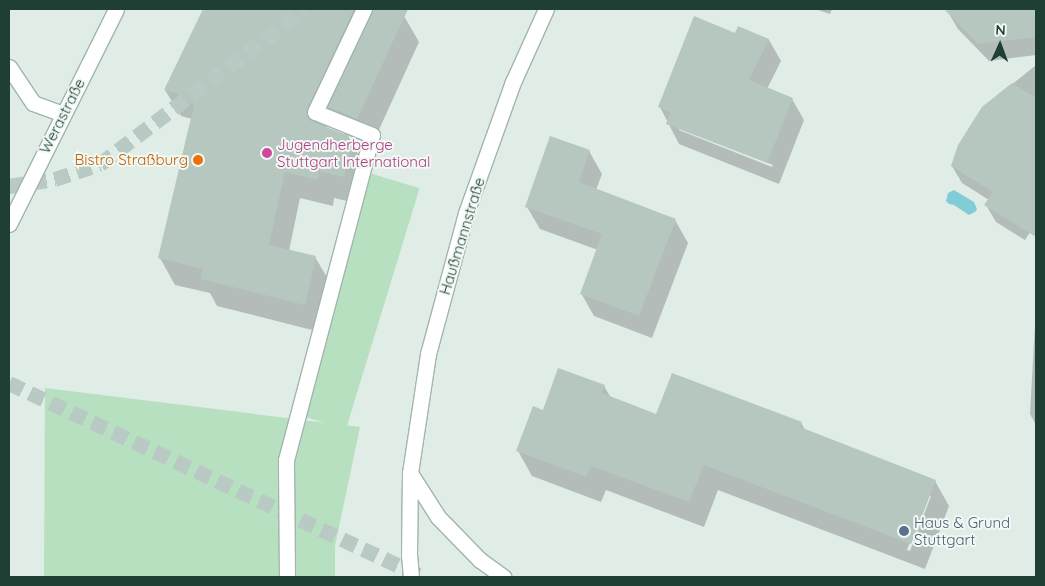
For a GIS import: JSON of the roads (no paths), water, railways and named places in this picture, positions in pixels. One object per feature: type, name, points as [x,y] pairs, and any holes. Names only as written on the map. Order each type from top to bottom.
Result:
[{"type":"street","name":"Werastraße","points":[[9,224],[116,9]]},
{"type":"street","points":[[287,577],[286,460],[372,135],[315,112],[364,9]]},
{"type":"street","name":"Haußmannstraße","points":[[411,577],[409,556],[410,472],[428,354],[466,213],[513,82],[546,9]]},
{"type":"street","points":[[9,67],[33,103],[63,114]]},
{"type":"street","points":[[410,472],[438,517],[480,560],[503,577]]},
{"type":"water","points":[[954,190],[974,202],[977,209],[975,212],[969,215],[946,201],[948,193]]},
{"type":"tunnel","points":[[9,186],[55,179],[100,164],[305,9]]},
{"type":"tunnel","points":[[9,383],[423,577]]},
{"type":"place","name":"Jugendherberge Stuttgart International","points":[[267,153]]},
{"type":"place","name":"Bistro Straßburg","points":[[198,160]]},
{"type":"place","name":"Haus & Grund Stuttgart","points":[[904,531]]}]
